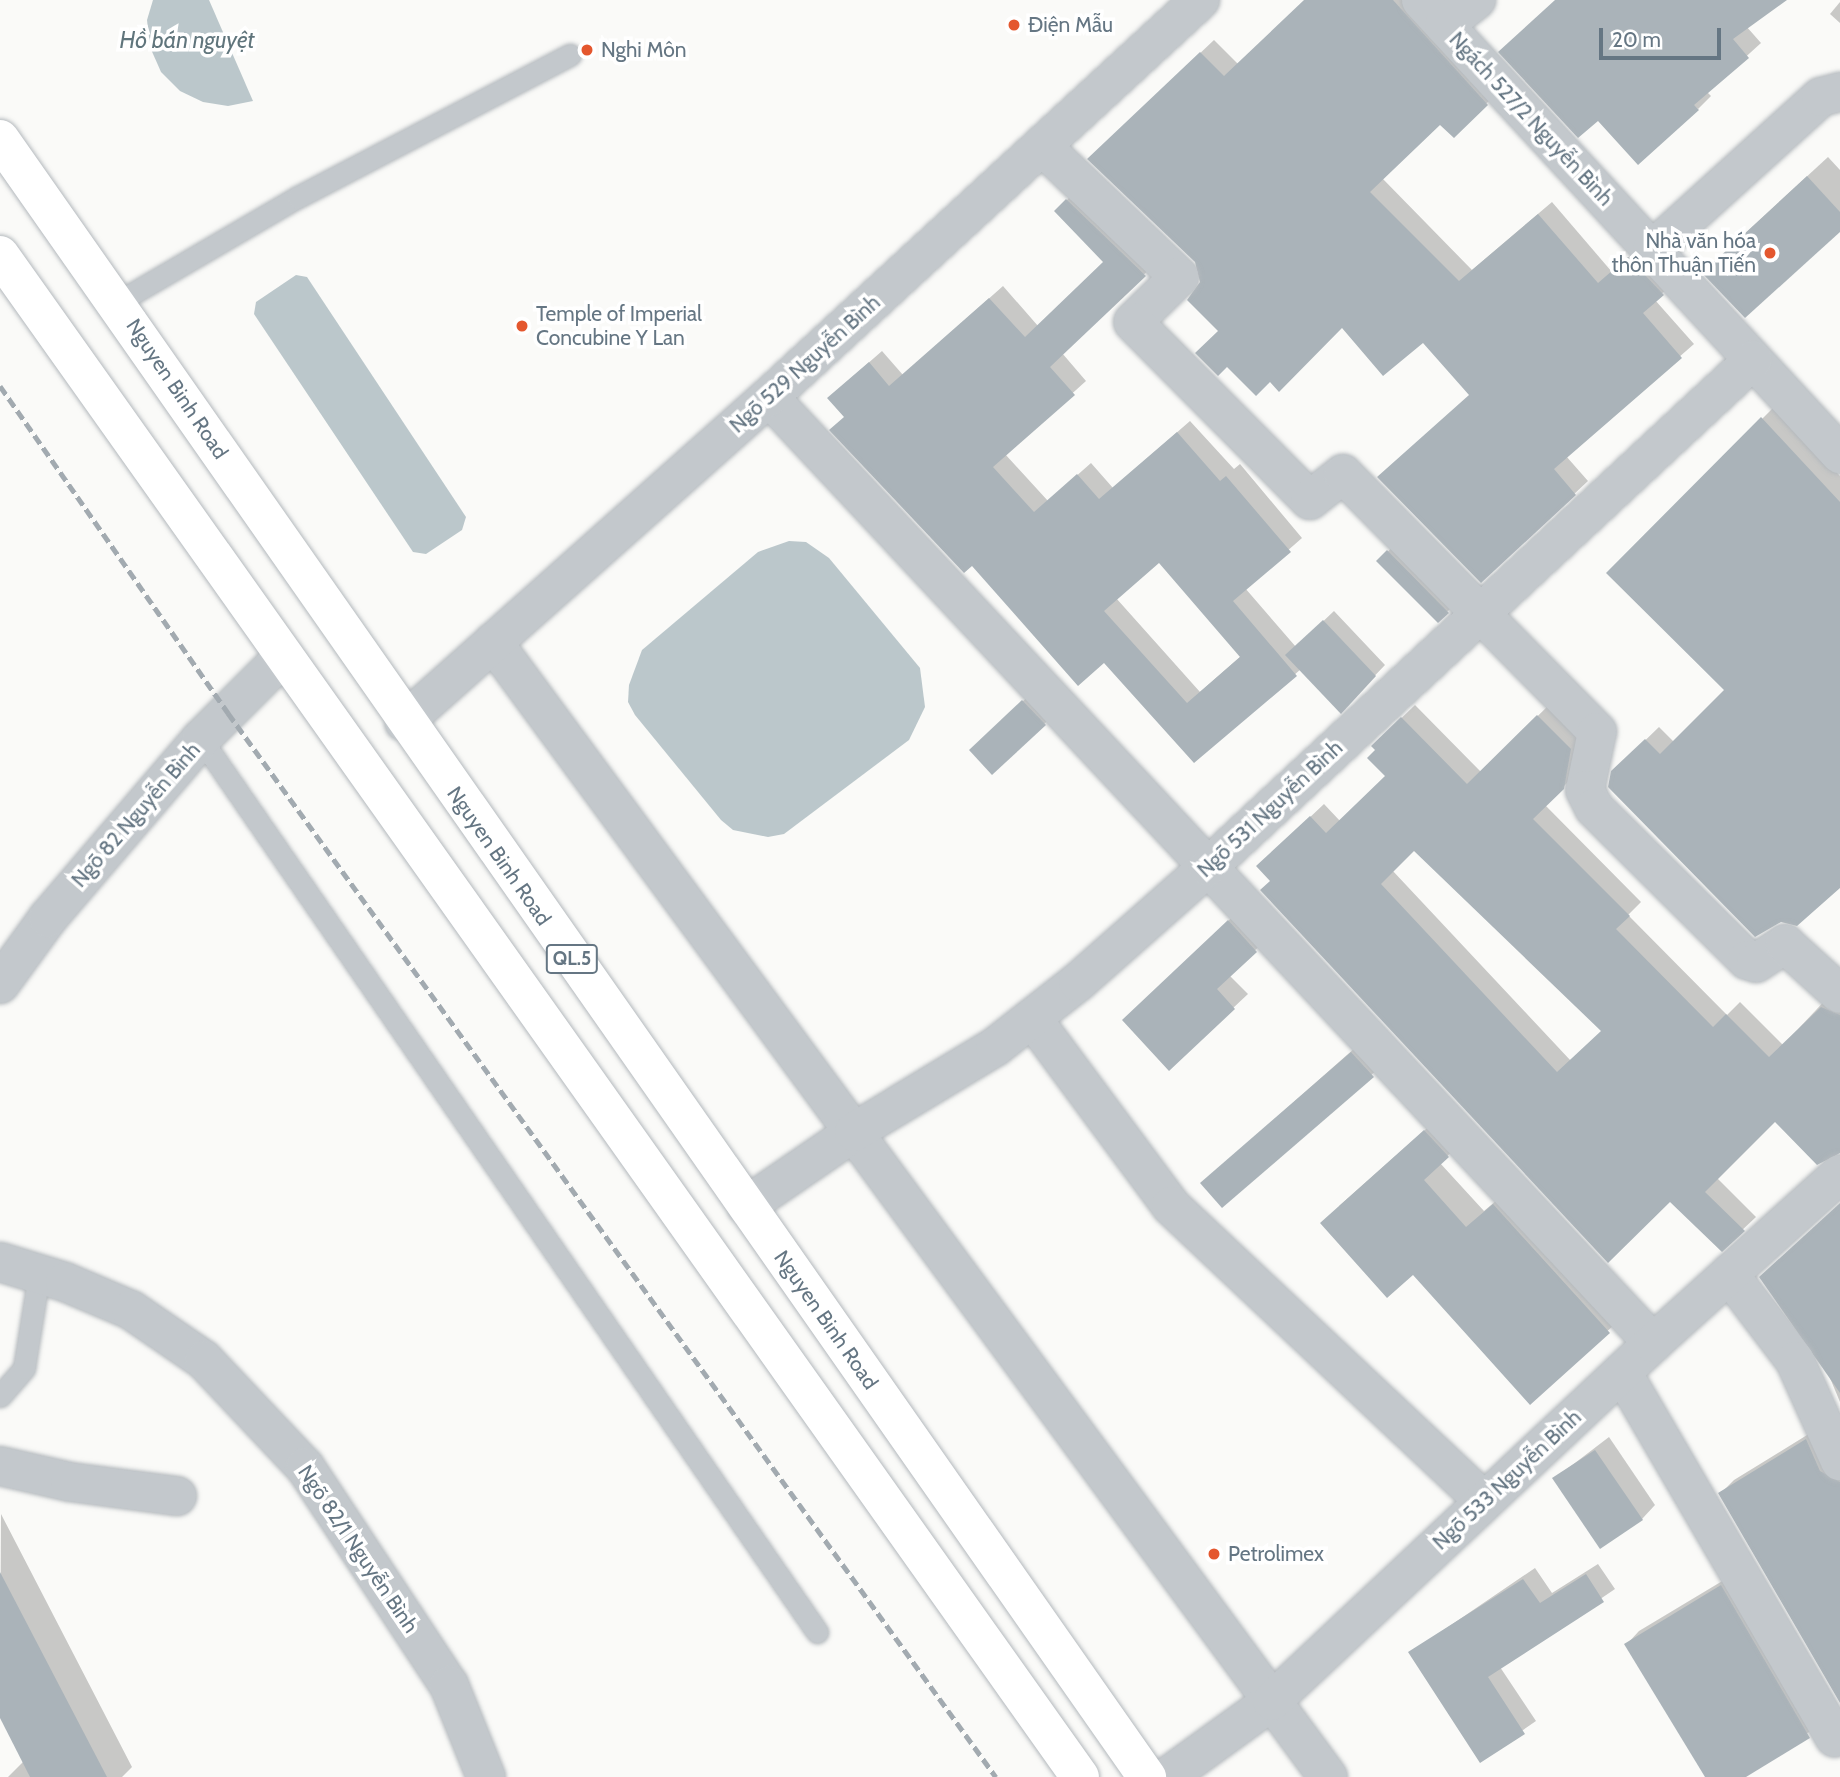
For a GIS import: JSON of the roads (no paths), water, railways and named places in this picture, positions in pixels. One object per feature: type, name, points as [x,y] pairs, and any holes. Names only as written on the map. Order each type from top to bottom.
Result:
[{"type":"highway","name":"Nguyen Binh Road","points":[[0,139],[118,302],[404,722],[1147,1777]]},
{"type":"highway","name":"QL.5","points":[[0,255],[1080,1777]]},
{"type":"street","name":"Ngõ 529 Nguyễn Bình","points":[[404,722],[769,397],[1200,0]]},
{"type":"street","points":[[1432,12],[1476,0]]},
{"type":"street","name":"Ngách 527/2 Nguyễn Bình","points":[[1432,12],[1840,454]]},
{"type":"street","points":[[1652,250],[1821,97],[1840,92]]},
{"type":"street","points":[[1042,146],[1179,277],[1133,322],[1310,500],[1343,474],[1597,732],[1585,790],[1594,808],[1747,960],[1756,963],[1786,944],[1840,994]]},
{"type":"street","name":"Ngõ 531 Nguyễn Bình","points":[[746,1206],[854,1132],[913,1100],[1032,1018],[1208,867],[1753,360]]},
{"type":"street","points":[[769,397],[1653,1343]]},
{"type":"street","points":[[493,642],[1328,1777]]},
{"type":"street","name":"Ngõ 82 Nguyễn Bình","points":[[0,984],[48,918],[201,739],[284,656]]},
{"type":"street","points":[[1032,1018],[1171,1206],[1484,1501]]},
{"type":"street","name":"Ngõ 533 Nguyễn Bình","points":[[1167,1777],[1272,1701],[1653,1343],[1840,1174]]},
{"type":"street","name":"Ngõ 82/1 Nguyễn Bình","points":[[0,1262],[39,1274],[131,1310],[204,1360],[305,1466],[449,1685],[486,1777]]},
{"type":"street","points":[[1729,1273],[1794,1361],[1840,1461]]},
{"type":"street","points":[[1622,1372],[1835,1738]]},
{"type":"street","points":[[0,1466],[70,1482],[177,1496]]},
{"type":"lane","points":[[118,302],[277,208],[570,55]]},
{"type":"lane","points":[[201,739],[817,1632]]},
{"type":"lane","points":[[0,1396],[24,1368],[39,1274]]},
{"type":"water","name":"Hồ bán nguyệt","points":[[153,0],[209,0],[253,101],[228,106],[203,102],[180,91],[161,72],[150,47],[147,20]]},
{"type":"water","points":[[296,275],[307,277],[466,517],[462,530],[426,554],[413,552],[254,314],[256,302]]},
{"type":"water","points":[[789,541],[806,542],[829,558],[920,668],[925,707],[909,740],[784,834],[768,837],[733,830],[721,820],[635,715],[628,702],[629,685],[642,650],[758,552]]},
{"type":"railway","points":[[0,386],[228,713],[996,1777]]},
{"type":"place","name":"Điện Mẫu","points":[[1014,25]]},
{"type":"place","name":"Nghi Môn","points":[[587,50]]},
{"type":"place","name":"Nhà văn hóa thôn Thuận Tiến","points":[[1770,253]]},
{"type":"place","name":"Temple of Imperial Concubine Y Lan","points":[[522,326]]},
{"type":"place","name":"Petrolimex","points":[[1214,1554]]}]
